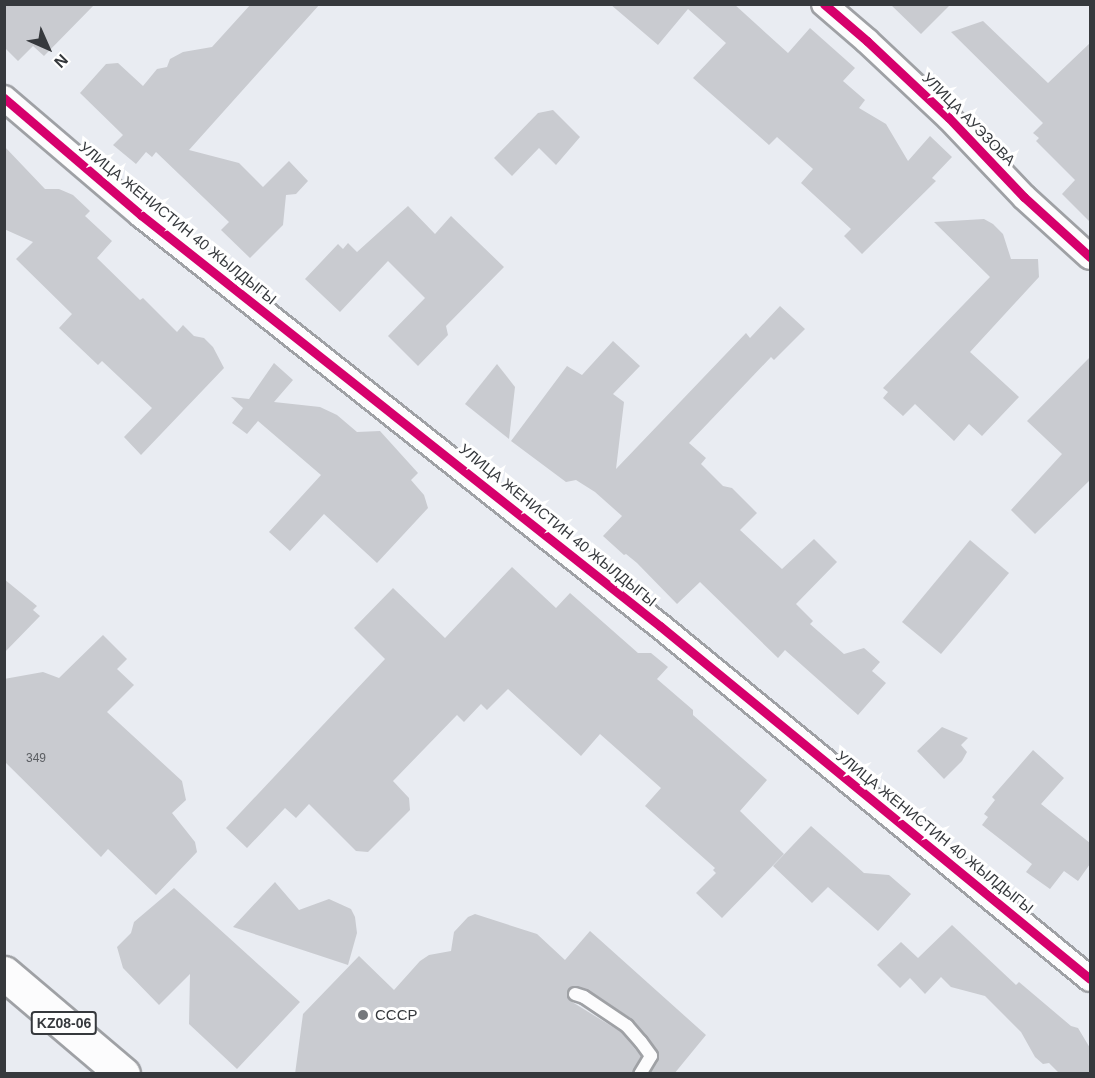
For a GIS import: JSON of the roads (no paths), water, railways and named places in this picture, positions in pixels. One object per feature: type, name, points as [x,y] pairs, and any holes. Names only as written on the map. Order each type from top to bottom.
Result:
[{"type":"highway","name":"KZ08-06","points":[[4,973],[123,1074]]},
{"type":"street","name":"УЛИЦА АУЭЗОВА","points":[[824,4],[875,48],[949,118],[1024,197],[1090,257]]},
{"type":"street","name":"УЛИЦА ЖЕНИСТИН 40 ЖЫЛДЫГЫ","points":[[4,98],[141,215],[651,619],[1090,979]]},
{"type":"lane","points":[[575,994],[584,997],[627,1026],[641,1042],[651,1056],[640,1074]]},
{"type":"place","name":"СССР","points":[[363,1015]]}]
